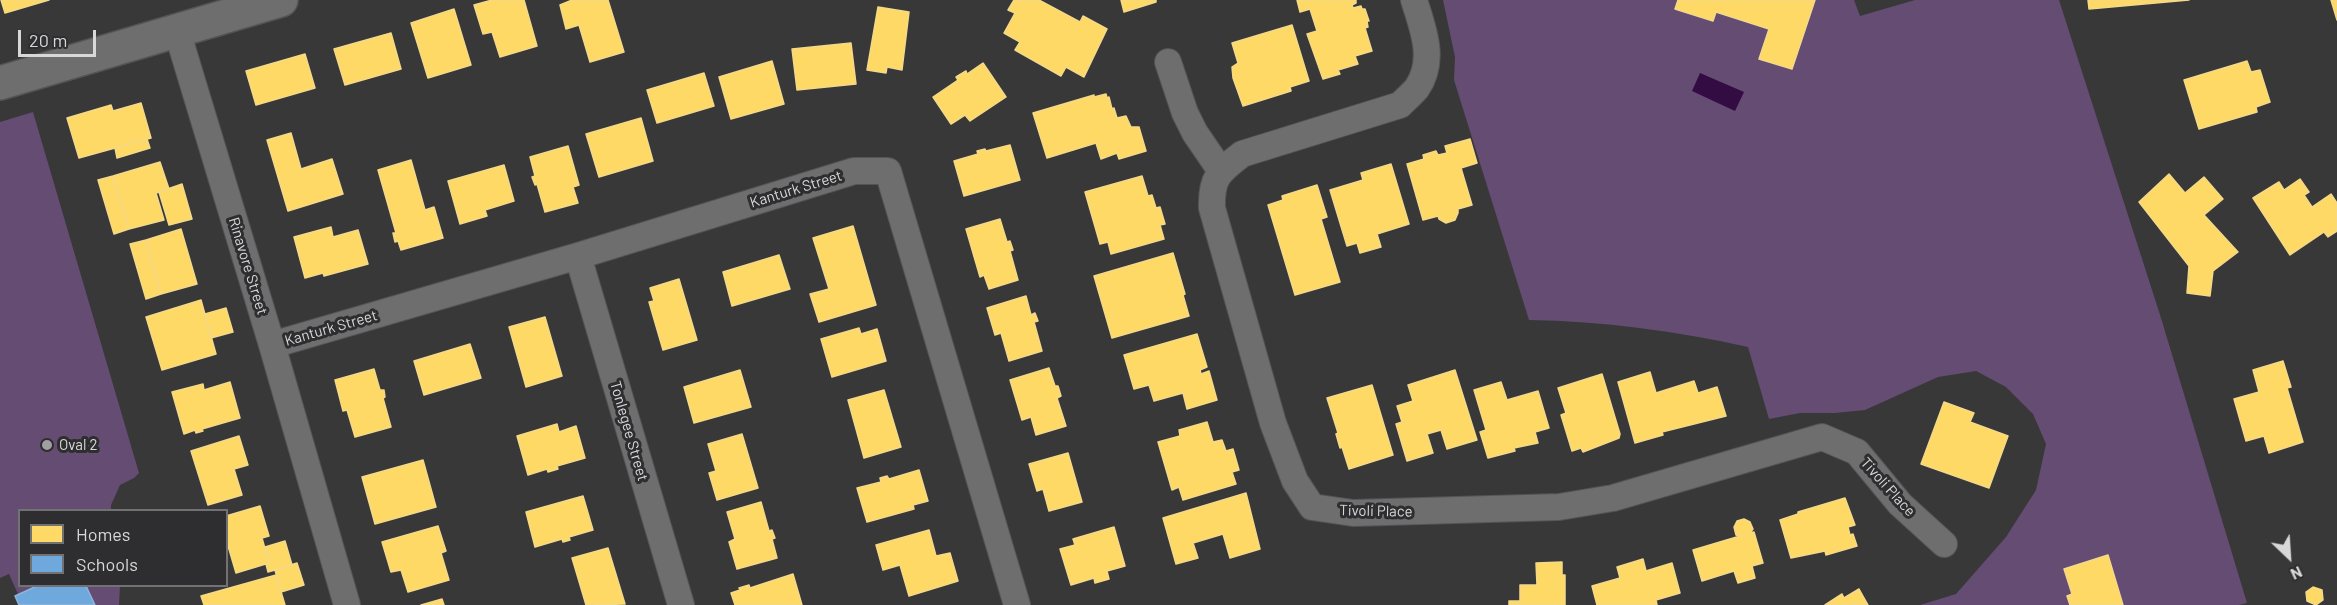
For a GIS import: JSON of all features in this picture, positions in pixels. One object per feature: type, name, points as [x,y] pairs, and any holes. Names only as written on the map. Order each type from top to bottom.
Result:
[{"type":"street","points":[[0,83],[280,0]]},
{"type":"street","points":[[1168,62],[1185,113],[1195,133],[1221,171],[1242,154],[1400,105],[1417,88],[1426,68],[1427,40],[1414,0]]},
{"type":"street","name":"Rinavore Street","points":[[177,31],[272,345],[347,605]]},
{"type":"street","name":"Kanturk Street","points":[[272,345],[578,256],[855,171],[888,171],[1017,605]]},
{"type":"street","name":"Tivoli Place","points":[[1221,171],[1212,188],[1212,208],[1273,423],[1295,482],[1312,507],[1353,513],[1559,507],[1613,498],[1822,437],[1857,453],[1900,504],[1944,544]]},
{"type":"street","name":"Tonlegee Street","points":[[578,256],[681,605]]},
{"type":"shaded area","points":[[1443,0],[1854,0],[1860,16],[1915,0],[2059,0],[2161,318],[2247,603],[2239,605],[1920,605],[1956,594],[2006,537],[2036,490],[2046,444],[2033,414],[2006,387],[1976,371],[1938,377],[1865,410],[1800,413],[1769,419],[1748,347],[1639,328],[1584,322],[1529,320],[1454,80],[1455,57]]},
{"type":"shaded area","points":[[1700,73],[1744,92],[1735,111],[1692,91]]},
{"type":"shaded area","points":[[33,112],[139,473],[120,485],[111,509],[18,509],[18,587],[35,587],[18,594],[9,574],[0,578],[0,122]]},
{"type":"shaded area","points":[[86,587],[120,587],[119,605],[95,605]]},
{"type":"building: Homes","points":[[1,0],[49,0],[5,13]]},
{"type":"building: Homes","points":[[492,0],[524,0],[537,46],[500,57],[492,32],[483,34],[474,5]]},
{"type":"building: Homes","points":[[572,0],[608,0],[624,52],[590,62],[579,25],[566,29],[560,5]]},
{"type":"building: Homes","points":[[1014,0],[1039,0],[1080,22],[1083,16],[1107,29],[1084,77],[1066,67],[1061,76],[1015,50],[1020,42],[1004,33],[1015,13],[1008,10]]},
{"type":"building: Homes","points":[[1121,0],[1156,0],[1156,2],[1124,12]]},
{"type":"building: Homes","points":[[1297,0],[1356,0],[1356,3],[1352,5],[1353,8],[1361,6],[1365,9],[1369,21],[1367,21],[1368,27],[1365,28],[1372,51],[1355,56],[1358,64],[1338,70],[1340,74],[1323,79],[1307,34],[1317,31],[1310,9],[1300,12]]},
{"type":"building: Homes","points":[[1678,0],[1815,0],[1792,69],[1759,59],[1769,29],[1716,12],[1713,21],[1675,9]]},
{"type":"building: Homes","points":[[2088,0],[2189,0],[2089,9]]},
{"type":"building: Homes","points":[[2331,0],[2337,0],[2337,20]]},
{"type":"building: Homes","points":[[878,7],[909,12],[902,70],[887,67],[886,73],[867,70]]},
{"type":"building: Homes","points":[[454,9],[471,65],[428,78],[411,23]]},
{"type":"building: Homes","points":[[1292,25],[1309,81],[1290,87],[1291,91],[1243,106],[1233,78],[1232,67],[1238,63],[1232,43]]},
{"type":"building: Homes","points":[[391,33],[401,69],[345,85],[334,49]]},
{"type":"building: Homes","points":[[851,43],[856,84],[797,90],[792,49]]},
{"type":"building: Homes","points":[[305,54],[315,88],[256,105],[246,71]]},
{"type":"building: Homes","points":[[772,61],[784,104],[731,119],[719,77]]},
{"type":"building: Homes","points":[[2247,61],[2251,72],[2260,70],[2270,102],[2256,107],[2257,112],[2199,129],[2184,80]]},
{"type":"building: Homes","points":[[983,63],[1006,97],[970,121],[965,115],[951,124],[933,97],[958,80],[956,77],[966,71],[967,74]]},
{"type":"building: Homes","points":[[704,73],[714,106],[657,123],[647,90]]},
{"type":"building: Homes","points":[[1106,94],[1117,118],[1126,116],[1131,127],[1139,127],[1146,151],[1119,159],[1117,153],[1101,159],[1096,143],[1047,158],[1033,113],[1094,95],[1094,97]]},
{"type":"building: Homes","points":[[141,103],[151,138],[79,158],[67,118],[111,105],[113,111]]},
{"type":"building: Homes","points":[[641,118],[653,161],[599,177],[586,134]]},
{"type":"building: Homes","points":[[291,133],[301,169],[332,159],[343,194],[288,211],[267,140]]},
{"type":"building: Homes","points":[[147,139],[150,148],[117,158],[115,148]]},
{"type":"building: Homes","points":[[1470,139],[1477,163],[1461,168],[1472,205],[1458,209],[1455,220],[1446,223],[1438,216],[1423,220],[1407,164],[1424,159],[1423,155],[1436,151],[1438,155],[1447,153],[1445,146]]},
{"type":"building: Homes","points":[[1010,145],[1020,180],[964,196],[954,161],[978,154],[977,151]]},
{"type":"building: Homes","points":[[568,146],[579,185],[573,187],[578,203],[545,212],[537,184],[535,185],[532,177],[535,176],[530,157]]},
{"type":"building: Homes","points":[[411,160],[425,210],[434,207],[443,238],[401,250],[398,241],[395,242],[393,233],[396,233],[378,170]]},
{"type":"building: Homes","points":[[160,162],[169,189],[156,193],[164,220],[129,229],[113,176]]},
{"type":"building: Homes","points":[[1391,164],[1409,224],[1377,234],[1381,247],[1360,253],[1357,243],[1347,246],[1330,190],[1363,180],[1361,173]]},
{"type":"building: Homes","points":[[504,165],[514,201],[485,210],[487,216],[460,224],[448,181]]},
{"type":"building: Homes","points":[[2169,174],[2185,193],[2204,177],[2223,199],[2204,215],[2238,252],[2213,271],[2210,296],[2187,293],[2189,266],[2139,202]]},
{"type":"building: Homes","points":[[113,176],[129,229],[114,234],[98,180]]},
{"type":"building: Homes","points":[[1142,176],[1148,196],[1152,195],[1156,208],[1160,207],[1165,224],[1160,225],[1164,239],[1111,254],[1108,242],[1100,244],[1085,192]]},
{"type":"building: Homes","points":[[2300,179],[2309,192],[2304,195],[2312,207],[2331,194],[2337,203],[2337,231],[2328,237],[2324,232],[2290,255],[2253,198],[2279,182],[2284,190]]},
{"type":"building: Homes","points":[[182,184],[192,219],[169,225],[159,192]]},
{"type":"building: Homes","points":[[1317,185],[1327,217],[1321,219],[1340,282],[1295,295],[1268,205],[1283,200],[1282,196]]},
{"type":"building: Homes","points":[[1000,219],[1007,242],[1010,241],[1013,250],[1010,251],[1018,280],[989,289],[984,275],[980,277],[966,229]]},
{"type":"building: Homes","points":[[853,226],[876,305],[819,322],[810,294],[829,289],[813,238]]},
{"type":"building: Homes","points":[[331,227],[333,237],[358,230],[368,264],[324,276],[323,273],[305,278],[294,237]]},
{"type":"building: Homes","points":[[181,229],[197,284],[161,294],[146,240]]},
{"type":"building: Homes","points":[[146,240],[161,294],[146,299],[130,244]]},
{"type":"building: Homes","points":[[1173,253],[1189,316],[1112,338],[1094,276]]},
{"type":"building: Homes","points":[[779,255],[790,289],[732,306],[723,272]]},
{"type":"building: Homes","points":[[679,279],[697,340],[663,350],[649,302],[654,301],[650,288]]},
{"type":"building: Homes","points":[[1026,296],[1031,315],[1035,313],[1038,321],[1034,322],[1042,351],[1009,361],[1001,333],[995,335],[987,308]]},
{"type":"building: Homes","points":[[201,300],[216,354],[162,370],[146,317]]},
{"type":"building: Homes","points":[[226,308],[233,332],[211,338],[205,314]]},
{"type":"building: Homes","points":[[545,317],[562,376],[526,387],[509,327]]},
{"type":"building: Homes","points":[[859,328],[861,334],[877,329],[886,361],[832,377],[821,339]]},
{"type":"building: Homes","points":[[1197,334],[1207,367],[1200,370],[1201,374],[1209,371],[1217,400],[1187,409],[1183,393],[1154,401],[1149,385],[1134,389],[1124,355]]},
{"type":"building: Homes","points":[[470,344],[481,378],[424,395],[414,361]]},
{"type":"building: Homes","points":[[2283,361],[2291,387],[2287,388],[2303,442],[2269,453],[2264,436],[2246,441],[2234,399],[2259,392],[2253,370]]},
{"type":"building: Homes","points":[[1049,368],[1061,396],[1057,398],[1066,426],[1036,435],[1031,417],[1022,420],[1010,380]]},
{"type":"building: Homes","points":[[374,369],[380,390],[384,390],[385,397],[383,398],[391,427],[355,437],[347,410],[343,411],[335,380]]},
{"type":"building: Homes","points":[[740,370],[751,407],[694,423],[684,387]]},
{"type":"building: Homes","points":[[1455,370],[1477,440],[1447,449],[1441,430],[1427,434],[1433,453],[1407,461],[1396,424],[1402,422],[1397,406],[1413,401],[1408,385]]},
{"type":"building: Homes","points":[[1650,372],[1656,393],[1694,381],[1698,393],[1717,387],[1726,416],[1662,432],[1663,435],[1635,443],[1618,382]]},
{"type":"building: Homes","points":[[1602,374],[1620,434],[1619,438],[1583,452],[1581,448],[1572,451],[1561,415],[1566,413],[1558,388]]},
{"type":"building: Homes","points":[[230,382],[240,418],[202,429],[203,431],[196,433],[195,430],[184,434],[172,392],[203,384],[204,390]]},
{"type":"building: Homes","points":[[1501,382],[1507,400],[1538,391],[1549,428],[1535,432],[1538,443],[1514,448],[1515,451],[1488,458],[1480,432],[1486,430],[1474,390]]},
{"type":"building: Homes","points":[[1372,385],[1393,455],[1349,469],[1342,447],[1340,448],[1336,434],[1338,433],[1327,398]]},
{"type":"building: Homes","points":[[884,390],[901,447],[864,458],[848,400]]},
{"type":"building: Homes","points":[[1944,402],[1974,413],[1970,422],[2008,436],[1989,488],[1921,464]]},
{"type":"building: Homes","points":[[1207,422],[1213,442],[1222,440],[1226,451],[1233,449],[1239,470],[1232,472],[1236,484],[1183,500],[1179,487],[1172,490],[1158,442],[1180,436],[1179,430]]},
{"type":"building: Homes","points":[[557,424],[559,432],[576,426],[585,458],[557,466],[558,469],[548,472],[547,469],[528,475],[517,436]]},
{"type":"building: Homes","points":[[742,434],[758,488],[717,500],[709,473],[716,471],[708,444]]},
{"type":"building: Homes","points":[[239,436],[248,465],[234,469],[242,495],[208,505],[191,451]]},
{"type":"building: Homes","points":[[1068,453],[1082,502],[1049,511],[1043,489],[1037,491],[1029,464]]},
{"type":"building: Homes","points":[[423,460],[436,507],[375,524],[362,477]]},
{"type":"building: Homes","points":[[919,470],[928,501],[913,505],[914,509],[867,522],[857,488],[881,482],[880,478],[887,476],[889,479]]},
{"type":"building: Homes","points":[[1246,493],[1260,549],[1230,558],[1223,534],[1193,543],[1198,558],[1176,564],[1163,518]]},
{"type":"building: Homes","points":[[583,496],[593,530],[569,537],[570,540],[563,542],[562,539],[535,547],[526,512]]},
{"type":"building: Homes","points":[[1845,498],[1855,525],[1848,527],[1850,535],[1853,534],[1857,546],[1826,555],[1825,551],[1791,558],[1780,520],[1798,514],[1798,512]]},
{"type":"building: Homes","points":[[761,502],[769,531],[772,530],[775,538],[772,539],[777,558],[737,569],[729,542],[735,539],[727,512]]},
{"type":"building: Homes","points":[[260,506],[269,536],[262,538],[269,563],[236,573],[228,546],[228,515]]},
{"type":"building: Homes","points":[[1744,519],[1750,522],[1753,529],[1750,533],[1754,532],[1763,563],[1752,566],[1755,578],[1738,583],[1734,571],[1702,581],[1693,550],[1740,536],[1736,535],[1734,527],[1737,521]]},
{"type":"building: Homes","points":[[438,526],[446,551],[441,553],[449,580],[408,592],[401,570],[391,572],[382,542]]},
{"type":"building: Homes","points":[[1114,527],[1125,566],[1107,571],[1109,579],[1095,583],[1094,578],[1071,585],[1060,549],[1075,545],[1073,539]]},
{"type":"building: Homes","points":[[929,530],[936,556],[950,553],[958,581],[909,596],[900,565],[883,570],[876,545]]},
{"type":"building: Homes","points":[[285,541],[292,565],[268,572],[266,564],[269,563],[265,547]]},
{"type":"building: Homes","points":[[608,548],[625,604],[586,605],[572,558]]},
{"type":"building: Homes","points":[[2108,555],[2123,605],[2070,605],[2067,596],[2072,594],[2064,569]]},
{"type":"building: Homes","points":[[1643,559],[1646,571],[1672,563],[1680,593],[1656,600],[1657,605],[1597,605],[1592,586],[1620,578],[1617,567]]},
{"type":"building: Homes","points":[[1562,562],[1562,575],[1565,575],[1565,605],[1509,605],[1509,601],[1520,601],[1520,585],[1537,585],[1536,563]]},
{"type":"building: Homes","points":[[297,563],[304,585],[281,592],[275,570]]},
{"type":"building: Homes","points":[[793,574],[802,605],[735,605],[731,593],[740,590],[739,588],[749,585],[750,588]]},
{"type":"building: Homes","points":[[276,575],[285,605],[204,605],[201,596]]},
{"type":"building: Homes","points":[[2313,587],[2322,590],[2323,600],[2316,605],[2307,601],[2306,592]]},
{"type":"building: Homes","points":[[1859,589],[1868,605],[1825,605],[1842,594],[1844,598]]},
{"type":"building: Homes","points":[[442,599],[444,605],[421,605]]},
{"type":"building: Schools","points":[[35,587],[86,587],[95,605],[19,605],[15,596]]},
{"type":"place","name":"Oval 2","points":[[47,445]]}]
